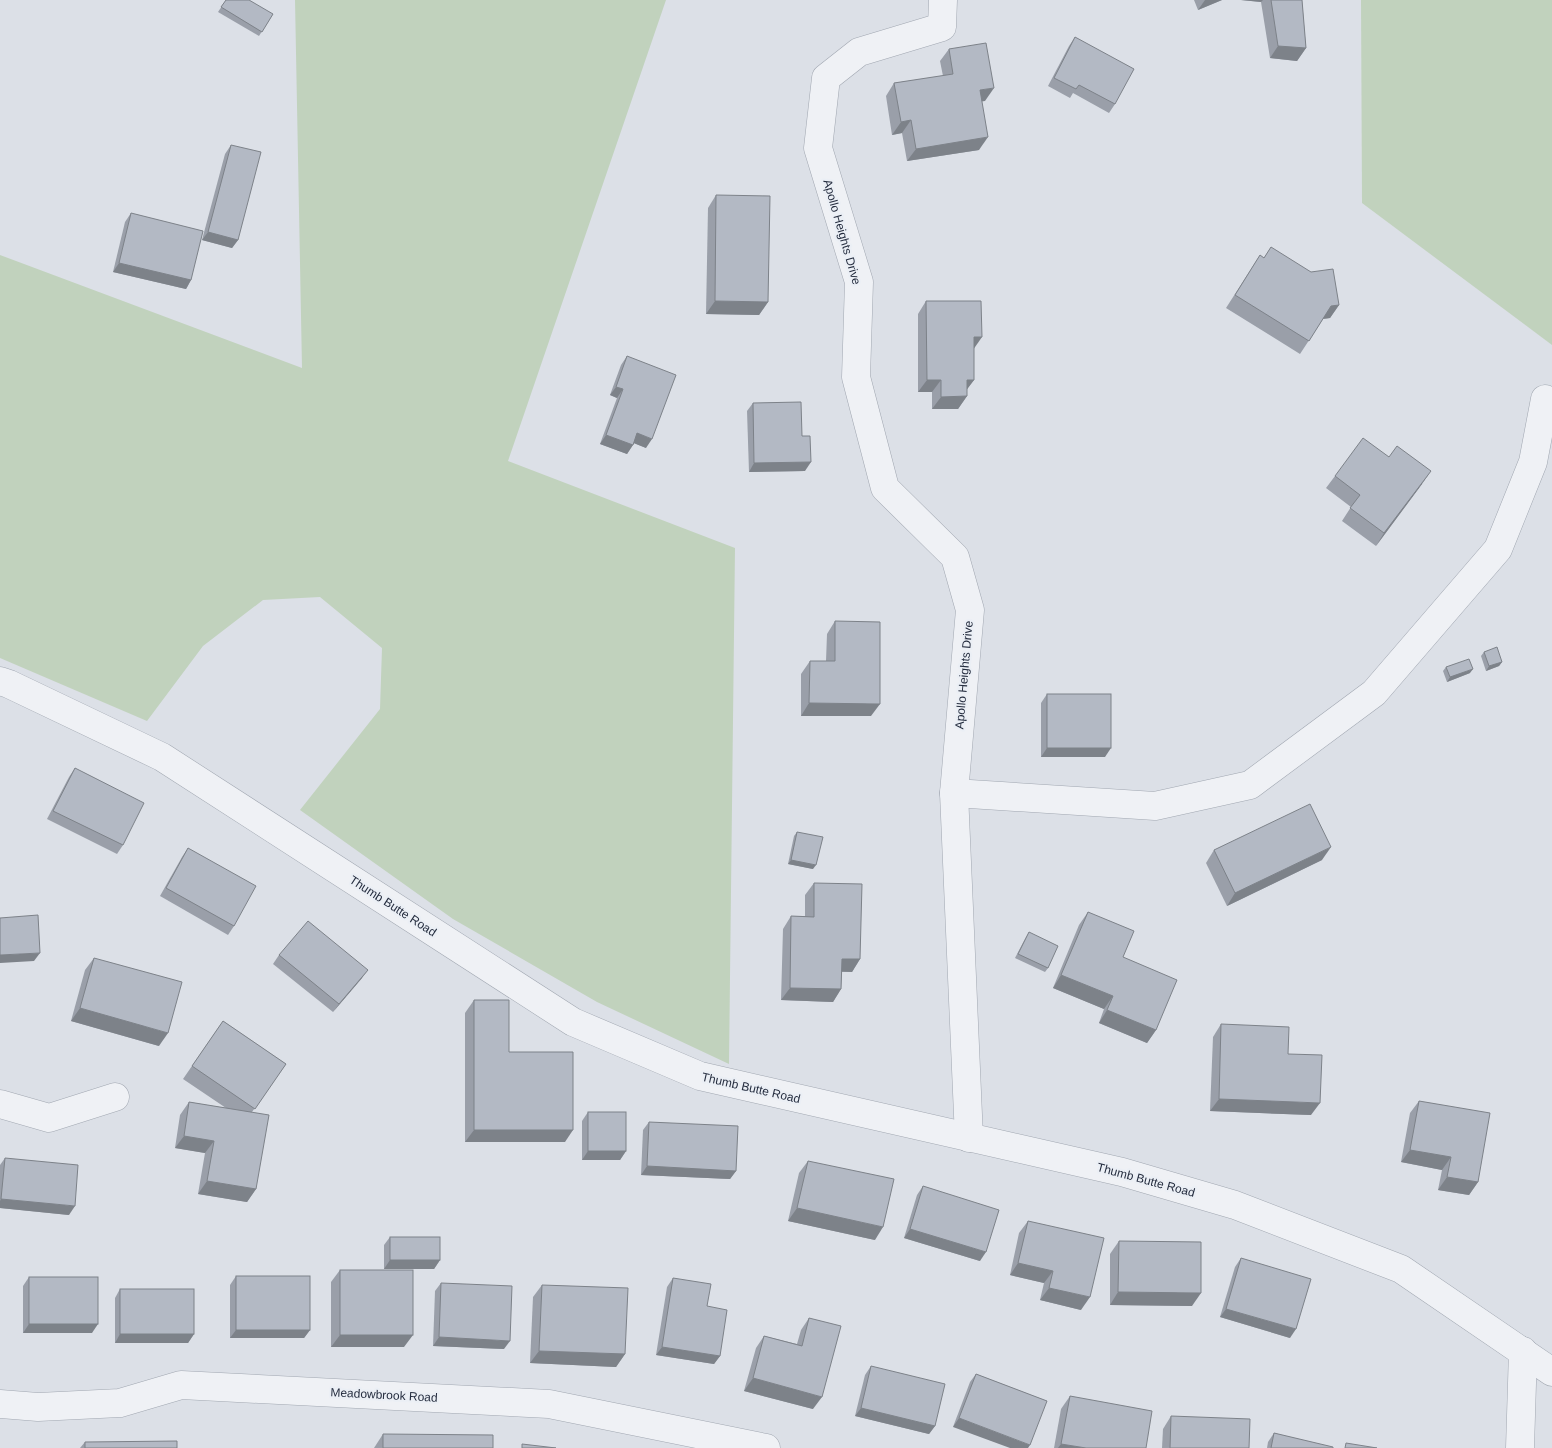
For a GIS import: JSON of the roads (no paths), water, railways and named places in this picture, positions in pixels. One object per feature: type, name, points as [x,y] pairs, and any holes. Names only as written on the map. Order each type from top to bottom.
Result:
[{"type":"street","name":"Apollo Heights Drive","points":[[943,0],[942,27],[859,52],[826,78],[818,148],[858,282],[856,377],[885,488],[955,557],[970,610],[954,793],[969,1138]]},
{"type":"street","points":[[954,793],[1155,806],[1250,785],[1374,693],[1498,549],[1533,462],[1546,399]]},
{"type":"street","name":"Thumb Butte Road","points":[[0,681],[10,684],[162,757],[573,1022],[700,1076],[1122,1172],[1235,1205],[1401,1269],[1552,1372]]},
{"type":"street","points":[[0,1104],[49,1118],[115,1097]]},
{"type":"street","points":[[1520,1448],[1523,1351]]},
{"type":"street","name":"Meadowbrook Road","points":[[0,1404],[38,1407],[120,1403],[181,1385],[549,1404],[766,1448]]}]
